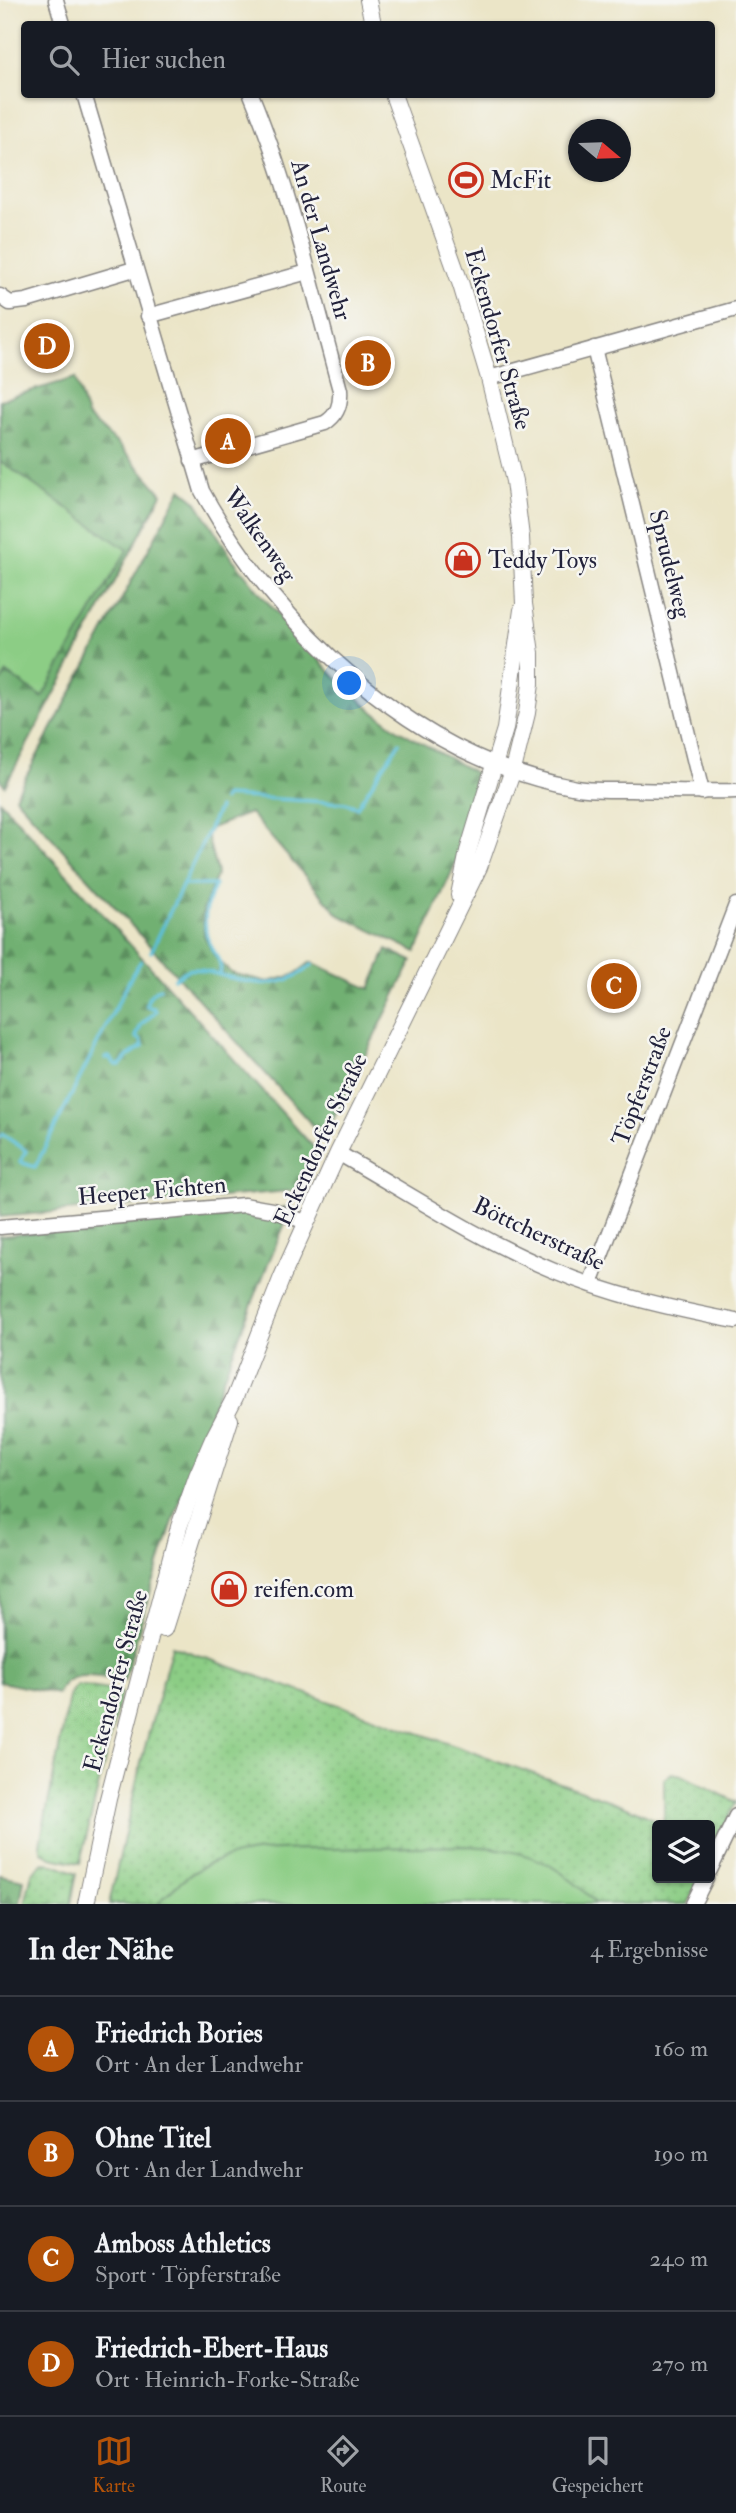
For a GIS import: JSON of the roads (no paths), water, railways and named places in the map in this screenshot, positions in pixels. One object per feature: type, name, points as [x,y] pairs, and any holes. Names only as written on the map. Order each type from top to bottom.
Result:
[{"type":"street","points":[[56,0],[62,21]]},
{"type":"street","points":[[368,0],[372,21]]},
{"type":"street","name":"Walkenweg","points":[[85,98],[202,491],[220,524],[261,580],[335,664],[400,714],[496,764],[513,770],[584,789],[736,791]]},
{"type":"street","name":"An der Landwehr","points":[[192,461],[325,423],[338,409],[340,390],[268,135],[253,98]]},
{"type":"street","name":"Eckendorfer Straße","points":[[86,1904],[108,1799],[179,1527],[203,1460],[235,1397],[306,1222],[478,867],[513,770],[523,733],[531,684],[530,631],[524,604],[516,492],[489,378],[461,285],[394,98]]},
{"type":"street","points":[[5,299],[26,301],[134,269]]},
{"type":"street","points":[[148,316],[307,272]]},
{"type":"street","points":[[489,378],[736,309]]},
{"type":"street","name":"Sprudelweg","points":[[594,348],[702,792]]},
{"type":"street","name":"Eckendorfer Straße","points":[[457,907],[468,851],[496,764],[509,704],[518,629],[524,604]]},
{"type":"street","name":"Töpferstraße","points":[[590,1284],[736,905]]},
{"type":"street","name":"Böttcherstraße","points":[[338,1153],[538,1264],[590,1284],[672,1308],[736,1321]]},
{"type":"street","name":"Heeper Fichten","points":[[0,1227],[244,1205],[272,1210],[306,1222]]},
{"type":"street","name":"Eckendorfer Straße","points":[[96,1904],[145,1693],[222,1448],[235,1397]]},
{"type":"street","points":[[715,1860],[736,1816]]},
{"type":"street","points":[[693,1904],[704,1883]]},
{"type":"waterway","points":[[223,800],[225,796],[345,803],[357,807],[399,743]]},
{"type":"waterway","points":[[151,952],[219,808]]},
{"type":"waterway","points":[[183,885],[215,885],[208,902],[205,927],[210,944],[220,962],[220,974]]},
{"type":"waterway","points":[[0,1137],[3,1134],[24,1149],[26,1151],[20,1162],[35,1167],[141,961]]},
{"type":"waterway","points":[[174,979],[187,970],[195,969],[255,983],[269,983],[283,981],[312,965]]},
{"type":"waterway","points":[[105,1058],[109,1057],[116,1065],[120,1065],[143,1046],[141,1040],[136,1037],[141,1025],[156,1011],[147,1007],[147,1001],[154,991],[160,988]]},
{"type":"place","name":"McFit","points":[[466,180]]},
{"type":"place","name":"Friedrich-Ebert-Haus","points":[[47,346]]},
{"type":"place","name":"Ohne Titel","points":[[368,363]]},
{"type":"place","name":"Friedrich Bories","points":[[228,441]]},
{"type":"place","name":"Teddy Toys","points":[[463,560]]},
{"type":"place","name":"Amboss Athletics","points":[[614,986]]},
{"type":"place","name":"reifen.com","points":[[229,1589]]}]
